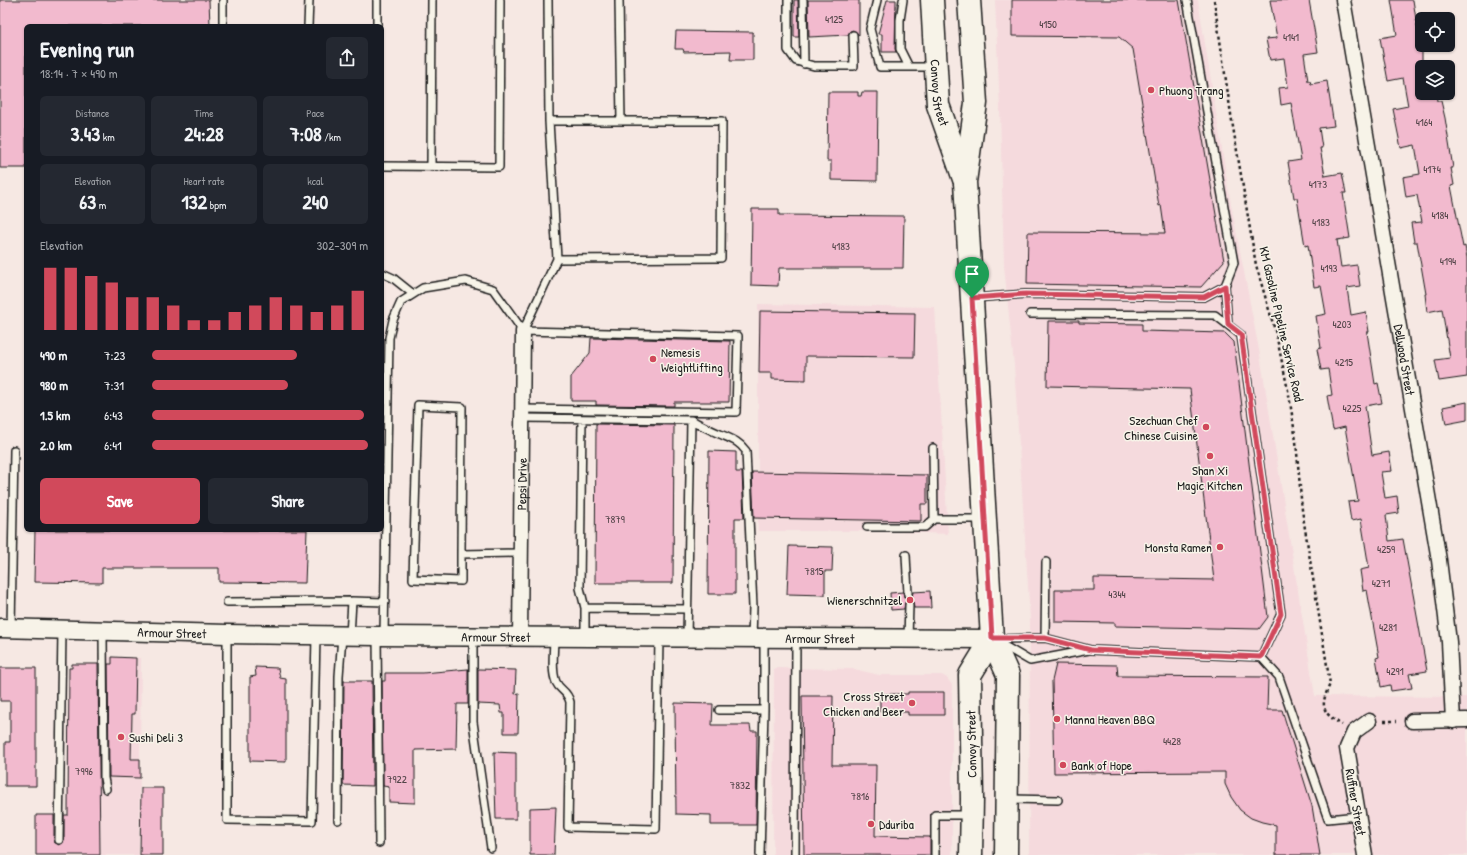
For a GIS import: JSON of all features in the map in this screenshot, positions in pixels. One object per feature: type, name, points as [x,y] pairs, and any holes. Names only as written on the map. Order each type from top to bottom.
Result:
[{"type":"main road","name":"Convoy Street","points":[[932,0],[938,105],[965,182]]},
{"type":"main road","name":"Convoy Street","points":[[969,0],[976,103],[965,182],[992,638],[1008,675],[1006,855]]},
{"type":"main road","name":"Convoy Street","points":[[971,855],[970,675],[992,638]]},
{"type":"street","name":"Dellwood Street","points":[[1343,0],[1439,560],[1460,720]]},
{"type":"street","name":"Pepsi Drive","points":[[520,637],[523,331]]},
{"type":"street","name":"Armour Street","points":[[5,628],[346,636],[554,638],[992,638]]},
{"type":"street","points":[[1412,721],[1460,720]]},
{"type":"street","points":[[1354,732],[1369,722]]},
{"type":"street","name":"Ruffner Street","points":[[1354,732],[1347,748],[1365,855]]},
{"type":"lane","points":[[223,0],[223,24]]},
{"type":"lane","points":[[308,0],[308,24]]},
{"type":"lane","points":[[377,0],[377,24]]},
{"type":"lane","points":[[431,167],[432,0]]},
{"type":"lane","points":[[384,166],[499,167],[500,0]]},
{"type":"lane","points":[[523,331],[557,259],[549,121],[548,0]]},
{"type":"lane","points":[[619,0],[621,121]]},
{"type":"lane","points":[[788,0],[788,50],[796,61],[814,66],[854,66],[853,35]]},
{"type":"lane","points":[[803,0],[804,64]]},
{"type":"lane","points":[[878,0],[870,29],[880,67],[936,67]]},
{"type":"lane","points":[[903,0],[900,20],[900,49],[909,67]]},
{"type":"lane","points":[[1188,0],[1234,263],[1225,286],[1228,324]]},
{"type":"lane","points":[[549,121],[722,121],[721,258],[557,259]]},
{"type":"lane","points":[[384,274],[393,278],[413,294]]},
{"type":"lane","points":[[379,843],[380,636],[385,602],[389,338],[393,320],[401,302],[423,288],[466,281],[493,289],[523,331]]},
{"type":"lane","points":[[972,298],[1025,294],[1204,297],[1225,286]]},
{"type":"lane","points":[[1030,314],[1215,315],[1241,334],[1281,614],[1261,657]]},
{"type":"lane","points":[[522,413],[736,412],[738,336],[523,331]]},
{"type":"lane","points":[[418,405],[462,408],[461,554],[461,581],[413,580],[418,405]]},
{"type":"lane","points":[[522,413],[582,419],[691,420],[743,445],[746,451],[753,607],[758,638],[764,710],[760,855]]},
{"type":"lane","points":[[582,419],[580,588],[586,608],[585,638]]},
{"type":"lane","points":[[687,638],[691,420]]},
{"type":"lane","points":[[933,448],[934,519]]},
{"type":"lane","points":[[5,628],[14,450]]},
{"type":"lane","points":[[867,527],[925,527],[934,519],[984,518]]},
{"type":"lane","points":[[461,554],[521,554]]},
{"type":"lane","points":[[906,555],[908,594]]},
{"type":"lane","points":[[1045,638],[1046,562]]},
{"type":"lane","points":[[227,602],[385,602]]},
{"type":"lane","points":[[338,820],[339,676],[352,602]]},
{"type":"lane","points":[[908,638],[909,605]]},
{"type":"lane","points":[[586,608],[687,609]]},
{"type":"lane","points":[[59,840],[62,630]]},
{"type":"lane","points":[[102,631],[104,778],[106,789]]},
{"type":"lane","points":[[228,634],[227,820],[312,821],[316,635]]},
{"type":"lane","points":[[473,637],[473,722],[491,848]]},
{"type":"lane","points":[[554,638],[555,680],[557,685],[568,695],[570,702],[568,827],[656,829],[660,638]]},
{"type":"lane","points":[[795,855],[796,638]]},
{"type":"lane","points":[[992,638],[1030,661],[1091,650]]},
{"type":"lane","points":[[992,638],[1045,638],[1091,650],[1261,657],[1279,678],[1328,819],[1358,816]]},
{"type":"lane","points":[[719,710],[764,710]]},
{"type":"lane","points":[[1007,799],[1058,800]]},
{"type":"lane","points":[[935,855],[935,815],[971,815]]},
{"type":"path","name":"KM Gasoline Pipeline Service Road","points":[[1214,0],[1256,265],[1276,334],[1289,395],[1296,441],[1302,510],[1330,684],[1323,704],[1327,714],[1354,732]]},
{"type":"path","points":[[1369,722],[1412,721]]},
{"type":"shaded area","points":[[995,0],[1198,0],[1230,199],[1260,355],[1315,696],[1467,697],[1467,855],[1029,855],[1030,618],[1014,365],[1004,266],[1000,109]]},
{"type":"shaded area","points":[[758,304],[935,307],[948,534],[877,531],[758,531]]},
{"type":"shaded area","points":[[101,657],[141,658],[139,855],[99,855]]},
{"type":"shaded area","points":[[774,668],[854,669],[879,675],[942,675],[947,678],[952,685],[952,855],[773,855]]},
{"type":"building","points":[[0,0],[209,0],[210,24],[24,24],[24,168],[0,168]]},
{"type":"building","points":[[794,0],[798,0],[799,37],[794,37]]},
{"type":"building","points":[[808,0],[859,0],[859,35],[853,30],[850,31],[848,35],[809,37]]},
{"type":"building","points":[[887,0],[896,0],[896,52],[882,52],[882,34],[878,34]]},
{"type":"building","points":[[1012,0],[1179,0],[1224,261],[1201,287],[1027,284],[1028,232],[1165,233],[1161,205],[1159,206],[1133,49],[1119,37],[1012,36]]},
{"type":"building","points":[[1270,0],[1309,0],[1318,52],[1304,54],[1308,81],[1310,81],[1311,84],[1327,81],[1334,126],[1319,128],[1322,148],[1320,148],[1325,176],[1342,173],[1346,193],[1343,193],[1350,238],[1337,240],[1341,267],[1357,265],[1360,286],[1347,288],[1351,315],[1366,312],[1369,332],[1367,332],[1375,384],[1378,383],[1382,403],[1365,406],[1372,455],[1389,452],[1392,471],[1381,472],[1385,498],[1397,496],[1399,513],[1386,515],[1389,541],[1403,539],[1427,671],[1409,674],[1412,688],[1391,691],[1390,685],[1381,687],[1376,658],[1379,657],[1367,590],[1363,591],[1360,570],[1369,568],[1361,519],[1351,521],[1348,502],[1358,501],[1345,427],[1333,430],[1327,396],[1332,395],[1328,369],[1321,370],[1317,349],[1321,348],[1316,316],[1326,314],[1321,286],[1314,287],[1308,245],[1305,246],[1297,198],[1294,198],[1288,162],[1301,160],[1291,103],[1281,105],[1279,88],[1288,87],[1284,58],[1270,60],[1266,39],[1277,38]]},
{"type":"building","points":[[1391,0],[1413,0],[1415,13],[1415,52],[1422,52],[1422,60],[1415,60],[1415,100],[1441,101],[1453,168],[1451,168],[1454,185],[1451,186],[1463,247],[1465,246],[1467,258],[1467,377],[1439,381],[1435,360],[1450,358],[1442,309],[1427,312],[1426,294],[1417,242],[1414,242],[1411,223],[1422,222],[1417,195],[1406,197],[1403,177],[1420,174],[1415,145],[1401,148],[1393,109],[1408,106],[1403,78],[1388,81],[1380,38],[1397,35]]},
{"type":"building","points":[[676,31],[753,32],[753,60],[730,60],[731,51],[684,52],[683,49],[675,49]]},
{"type":"building","points":[[828,92],[858,92],[858,96],[861,96],[862,92],[878,92],[877,181],[831,180],[831,161],[827,161]]},
{"type":"building","points":[[752,209],[779,209],[779,215],[904,216],[903,268],[779,268],[778,286],[751,285]]},
{"type":"building","points":[[760,311],[915,313],[914,357],[806,356],[806,380],[772,379],[772,373],[759,373]]},
{"type":"building","points":[[1048,321],[1142,324],[1142,331],[1225,333],[1234,342],[1268,617],[1259,629],[1115,626],[1115,623],[1055,622],[1055,590],[1094,590],[1094,578],[1214,580],[1190,389],[1047,386]]},
{"type":"building","points":[[591,338],[730,341],[729,402],[674,402],[674,406],[596,405],[596,401],[571,401],[571,377],[590,353]]},
{"type":"building","points":[[1467,402],[1467,420],[1446,424],[1443,407]]},
{"type":"building","points":[[596,424],[674,425],[673,583],[595,583]]},
{"type":"building","points":[[709,451],[736,452],[736,472],[742,472],[744,518],[735,518],[735,594],[708,594]]},
{"type":"building","points":[[752,472],[927,475],[927,504],[921,504],[921,521],[754,518]]},
{"type":"building","points":[[35,532],[307,532],[305,583],[219,582],[219,568],[102,568],[102,583],[34,582]]},
{"type":"building","points":[[789,546],[833,547],[832,571],[825,571],[825,595],[787,594]]},
{"type":"building","name":"Wienerschnitzel","points":[[930,591],[931,608],[914,608],[913,602],[909,600],[905,603],[904,609],[891,610],[890,593],[903,592],[904,597],[908,599],[912,597],[913,592]]},
{"type":"building","name":"Sushi Deli 3","points":[[112,657],[136,658],[135,714],[132,714],[131,759],[140,759],[140,778],[109,777],[108,664],[112,664]]},
{"type":"building","points":[[72,664],[98,664],[100,855],[36,855],[36,815],[54,815],[54,842],[59,845],[63,843],[64,840],[64,815],[68,815],[69,668],[72,668]]},
{"type":"building","points":[[1056,664],[1117,665],[1118,676],[1268,677],[1267,710],[1282,710],[1312,806],[1320,855],[1276,855],[1276,825],[1251,818],[1240,810],[1231,797],[1225,784],[1225,772],[1054,773],[1052,681]]},
{"type":"building","points":[[255,667],[278,668],[280,678],[286,679],[286,762],[250,761],[250,677],[256,676]]},
{"type":"building","points":[[0,668],[36,668],[36,786],[5,786],[5,742],[10,742],[10,701],[0,701]]},
{"type":"building","points":[[468,669],[468,704],[457,704],[456,749],[415,750],[415,803],[389,802],[389,787],[383,786],[382,681],[385,681],[385,673],[423,673]]},
{"type":"building","points":[[478,669],[516,670],[515,694],[519,693],[518,733],[504,733],[504,713],[501,713],[500,705],[478,704]]},
{"type":"building","points":[[344,681],[372,681],[373,786],[343,785]]},
{"type":"building","name":"Cross Street Chicken and Beer","points":[[908,692],[944,692],[944,715],[908,715],[908,712],[880,712],[880,694],[908,694]]},
{"type":"building","points":[[802,696],[833,696],[832,765],[876,765],[875,836],[930,837],[930,855],[804,855]]},
{"type":"building","points":[[675,703],[713,704],[712,725],[750,725],[751,731],[757,731],[756,825],[711,825],[711,815],[676,814]]},
{"type":"building","points":[[494,752],[516,753],[516,819],[496,819]]},
{"type":"building","points":[[141,788],[163,788],[163,855],[140,855]]},
{"type":"building","points":[[556,807],[554,855],[530,855],[530,808]]},
{"type":"place","name":"Phuong Trang","points":[[1151,90]]},
{"type":"place","name":"Nemesis Weightlifting","points":[[653,359]]},
{"type":"place","name":"Szechuan Chef Chinese Cuisine","points":[[1206,427]]},
{"type":"place","name":"Shan Xi Magic Kitchen","points":[[1210,456]]},
{"type":"place","name":"Monsta Ramen","points":[[1220,547]]},
{"type":"place","name":"Wienerschnitzel","points":[[910,600]]},
{"type":"place","name":"Cross Street Chicken and Beer","points":[[912,703]]},
{"type":"place","name":"Manna Heaven BBQ","points":[[1057,719]]},
{"type":"place","name":"Sushi Deli 3","points":[[121,737]]},
{"type":"place","name":"Bank of Hope","points":[[1063,765]]},
{"type":"place","name":"Dduriba","points":[[871,824]]},
{"type":"route","points":[[1225,286],[1228,324],[1241,334],[1281,614],[1261,657],[1091,650],[1045,638],[992,638],[972,298],[1025,294],[1204,297],[1225,286]]}]
